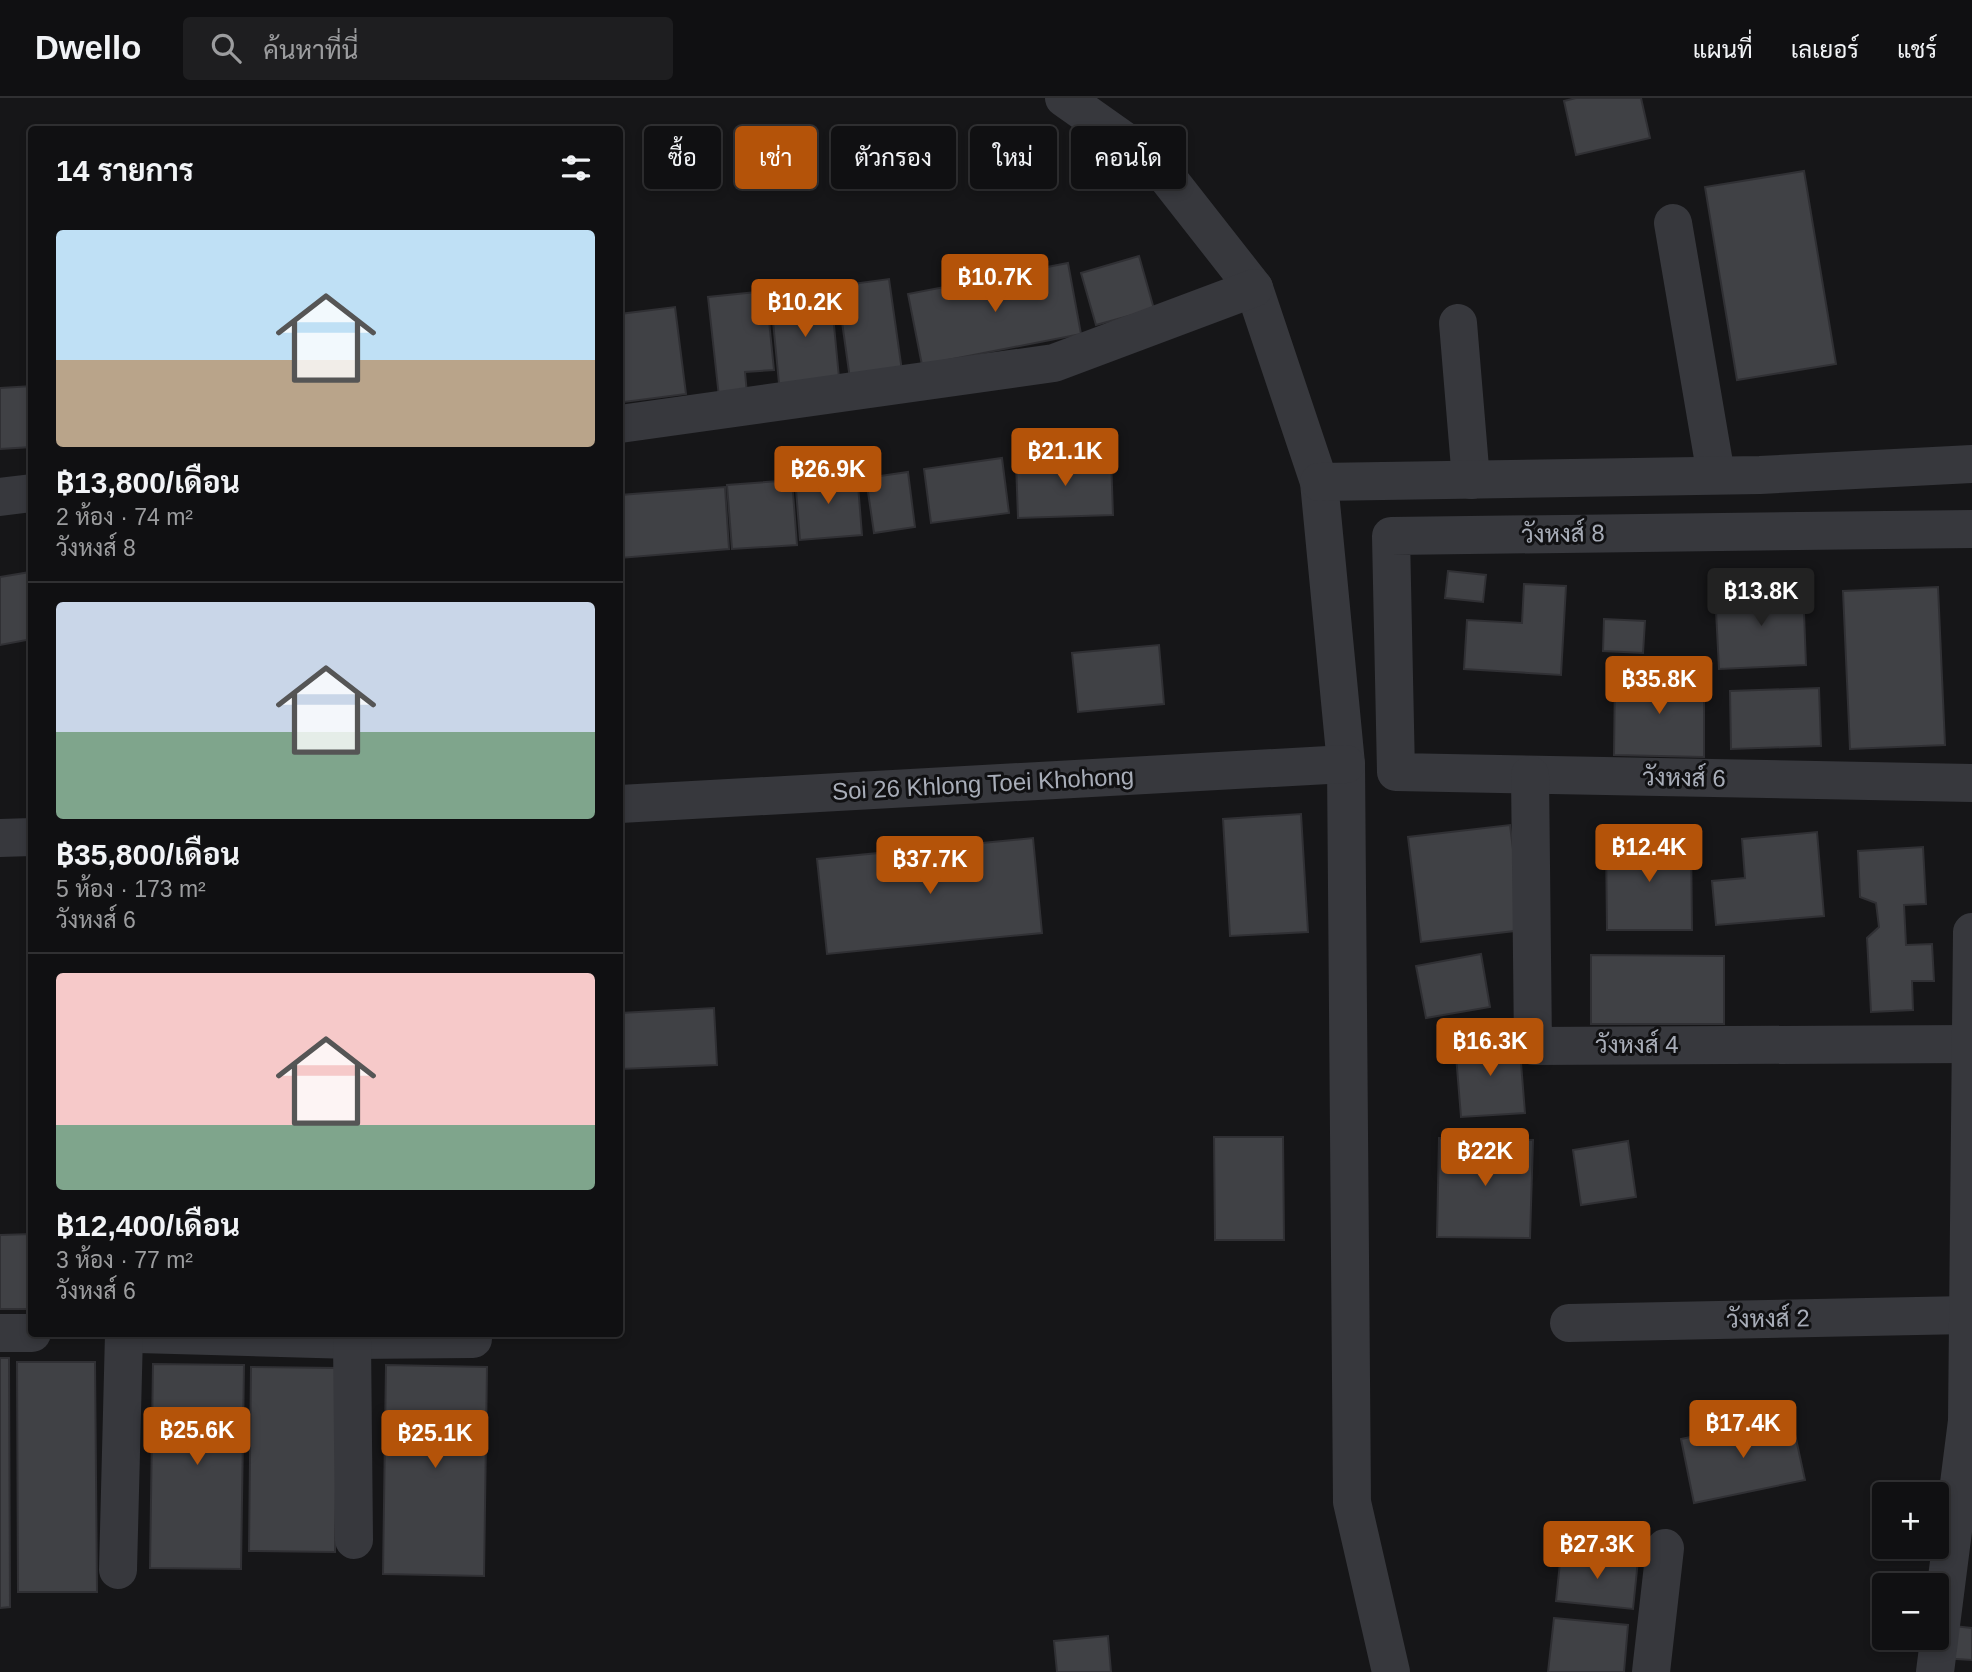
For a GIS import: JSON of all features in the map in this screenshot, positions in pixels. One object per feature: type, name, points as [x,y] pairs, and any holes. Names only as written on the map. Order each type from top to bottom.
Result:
[{"type":"street","points":[[1064,98],[1156,163],[1254,288],[1319,482],[1346,764],[1352,1502],[1391,1672]]},
{"type":"street","points":[[1673,223],[1716,475]]},
{"type":"street","points":[[623,424],[1054,363],[1254,288]]},
{"type":"street","points":[[1458,323],[1471,481]]},
{"type":"street","points":[[1319,482],[1716,475],[1972,464]]},
{"type":"street","points":[[0,497],[28,494]]},
{"type":"street","name":"วังหงส์ 8","points":[[1396,772],[1391,536],[1972,529]]},
{"type":"street","name":"Soi 26 Khlong Toei Khohong","points":[[623,804],[1346,764]]},
{"type":"street","name":"วังหงส์ 6","points":[[1396,772],[1972,783]]},
{"type":"street","name":"วังหงส์ 4","points":[[1530,775],[1533,1046],[1971,1044]]},
{"type":"street","points":[[0,838],[28,836]]},
{"type":"street","points":[[1935,1672],[1969,1421],[1972,932]]},
{"type":"street","name":"วังหงส์ 2","points":[[1569,1323],[1968,1315]]},
{"type":"street","points":[[0,1333],[28,1333]]},
{"type":"street","points":[[118,1570],[124,1337]]},
{"type":"street","points":[[245,1337],[472,1339]]},
{"type":"street","points":[[352,1340],[354,1540]]},
{"type":"street","points":[[1651,1672],[1665,1548]]},
{"type":"building","points":[[1576,98],[1641,98],[1650,138],[1576,155],[1564,101]]},
{"type":"building","points":[[1804,171],[1836,364],[1737,380],[1705,187]]},
{"type":"building","points":[[1139,256],[1154,309],[1096,325],[1081,273]]},
{"type":"building","points":[[1068,263],[1081,334],[922,365],[908,294]]},
{"type":"building","points":[[889,279],[902,371],[850,379],[837,286]]},
{"type":"building","points":[[830,284],[840,388],[780,394],[770,290]]},
{"type":"building","points":[[766,291],[774,370],[745,372],[747,394],[719,397],[708,297]]},
{"type":"building","points":[[675,307],[686,394],[624,402],[623,314]]},
{"type":"building","points":[[28,386],[28,447],[0,449],[0,388]]},
{"type":"building","points":[[1002,458],[1009,513],[931,523],[924,469]]},
{"type":"building","points":[[1111,458],[1113,515],[1018,518],[1016,462]]},
{"type":"building","points":[[857,472],[862,535],[800,540],[795,477]]},
{"type":"building","points":[[908,472],[915,527],[874,533],[866,478]]},
{"type":"building","points":[[792,480],[797,545],[732,549],[727,485]]},
{"type":"building","points":[[725,487],[729,549],[623,558],[623,495]]},
{"type":"building","points":[[1448,571],[1486,575],[1483,602],[1445,598]]},
{"type":"building","points":[[28,572],[28,640],[0,645],[0,577]]},
{"type":"building","points":[[1524,584],[1566,586],[1561,675],[1464,669],[1467,620],[1522,623]]},
{"type":"building","points":[[1803,587],[1806,665],[1719,669],[1715,591]]},
{"type":"building","points":[[1938,587],[1945,745],[1850,749],[1843,591]]},
{"type":"building","points":[[1604,619],[1645,621],[1643,653],[1603,651]]},
{"type":"building","points":[[1159,645],[1164,704],[1078,712],[1072,653]]},
{"type":"building","points":[[1615,676],[1704,677],[1704,757],[1614,755]]},
{"type":"building","points":[[1819,688],[1821,746],[1731,749],[1730,691]]},
{"type":"building","points":[[1301,814],[1308,932],[1230,936],[1223,819]]},
{"type":"building","points":[[1510,825],[1523,930],[1421,942],[1408,837]]},
{"type":"building","points":[[1817,832],[1824,916],[1716,925],[1712,881],[1745,878],[1742,839]]},
{"type":"building","points":[[1033,838],[1042,933],[827,954],[817,859]]},
{"type":"building","points":[[1691,838],[1692,930],[1607,930],[1606,839]]},
{"type":"building","points":[[1923,847],[1926,904],[1904,905],[1906,945],[1932,944],[1934,981],[1912,981],[1913,1010],[1871,1012],[1867,938],[1879,927],[1876,903],[1860,897],[1858,851]]},
{"type":"building","points":[[1481,954],[1490,1007],[1426,1018],[1416,966]]},
{"type":"building","points":[[1591,955],[1724,956],[1724,1024],[1591,1024]]},
{"type":"building","points":[[714,1008],[717,1065],[623,1069],[623,1013]]},
{"type":"building","points":[[1519,1038],[1525,1113],[1461,1117],[1455,1043]]},
{"type":"building","points":[[1214,1137],[1283,1137],[1284,1240],[1215,1240]]},
{"type":"building","points":[[1439,1138],[1533,1140],[1530,1238],[1437,1237]]},
{"type":"building","points":[[1628,1141],[1636,1197],[1581,1205],[1573,1150]]},
{"type":"building","points":[[28,1234],[28,1309],[0,1309],[0,1235]]},
{"type":"building","points":[[0,1358],[9,1358],[10,1607],[0,1608]]},
{"type":"building","points":[[17,1362],[95,1362],[97,1592],[18,1592]]},
{"type":"building","points":[[153,1364],[244,1365],[241,1569],[150,1568]]},
{"type":"building","points":[[386,1365],[487,1367],[484,1576],[383,1574]]},
{"type":"building","points":[[251,1367],[338,1368],[335,1552],[249,1551]]},
{"type":"building","points":[[1791,1416],[1805,1480],[1694,1503],[1681,1439]]},
{"type":"building","points":[[1561,1553],[1638,1560],[1633,1609],[1556,1601]]},
{"type":"building","points":[[1554,1618],[1628,1625],[1624,1672],[1548,1672]]},
{"type":"building","points":[[1949,1626],[1972,1628],[1972,1660],[1941,1658],[1942,1650],[1949,1650]]},
{"type":"building","points":[[1108,1636],[1111,1672],[1057,1672],[1054,1641]]}]
